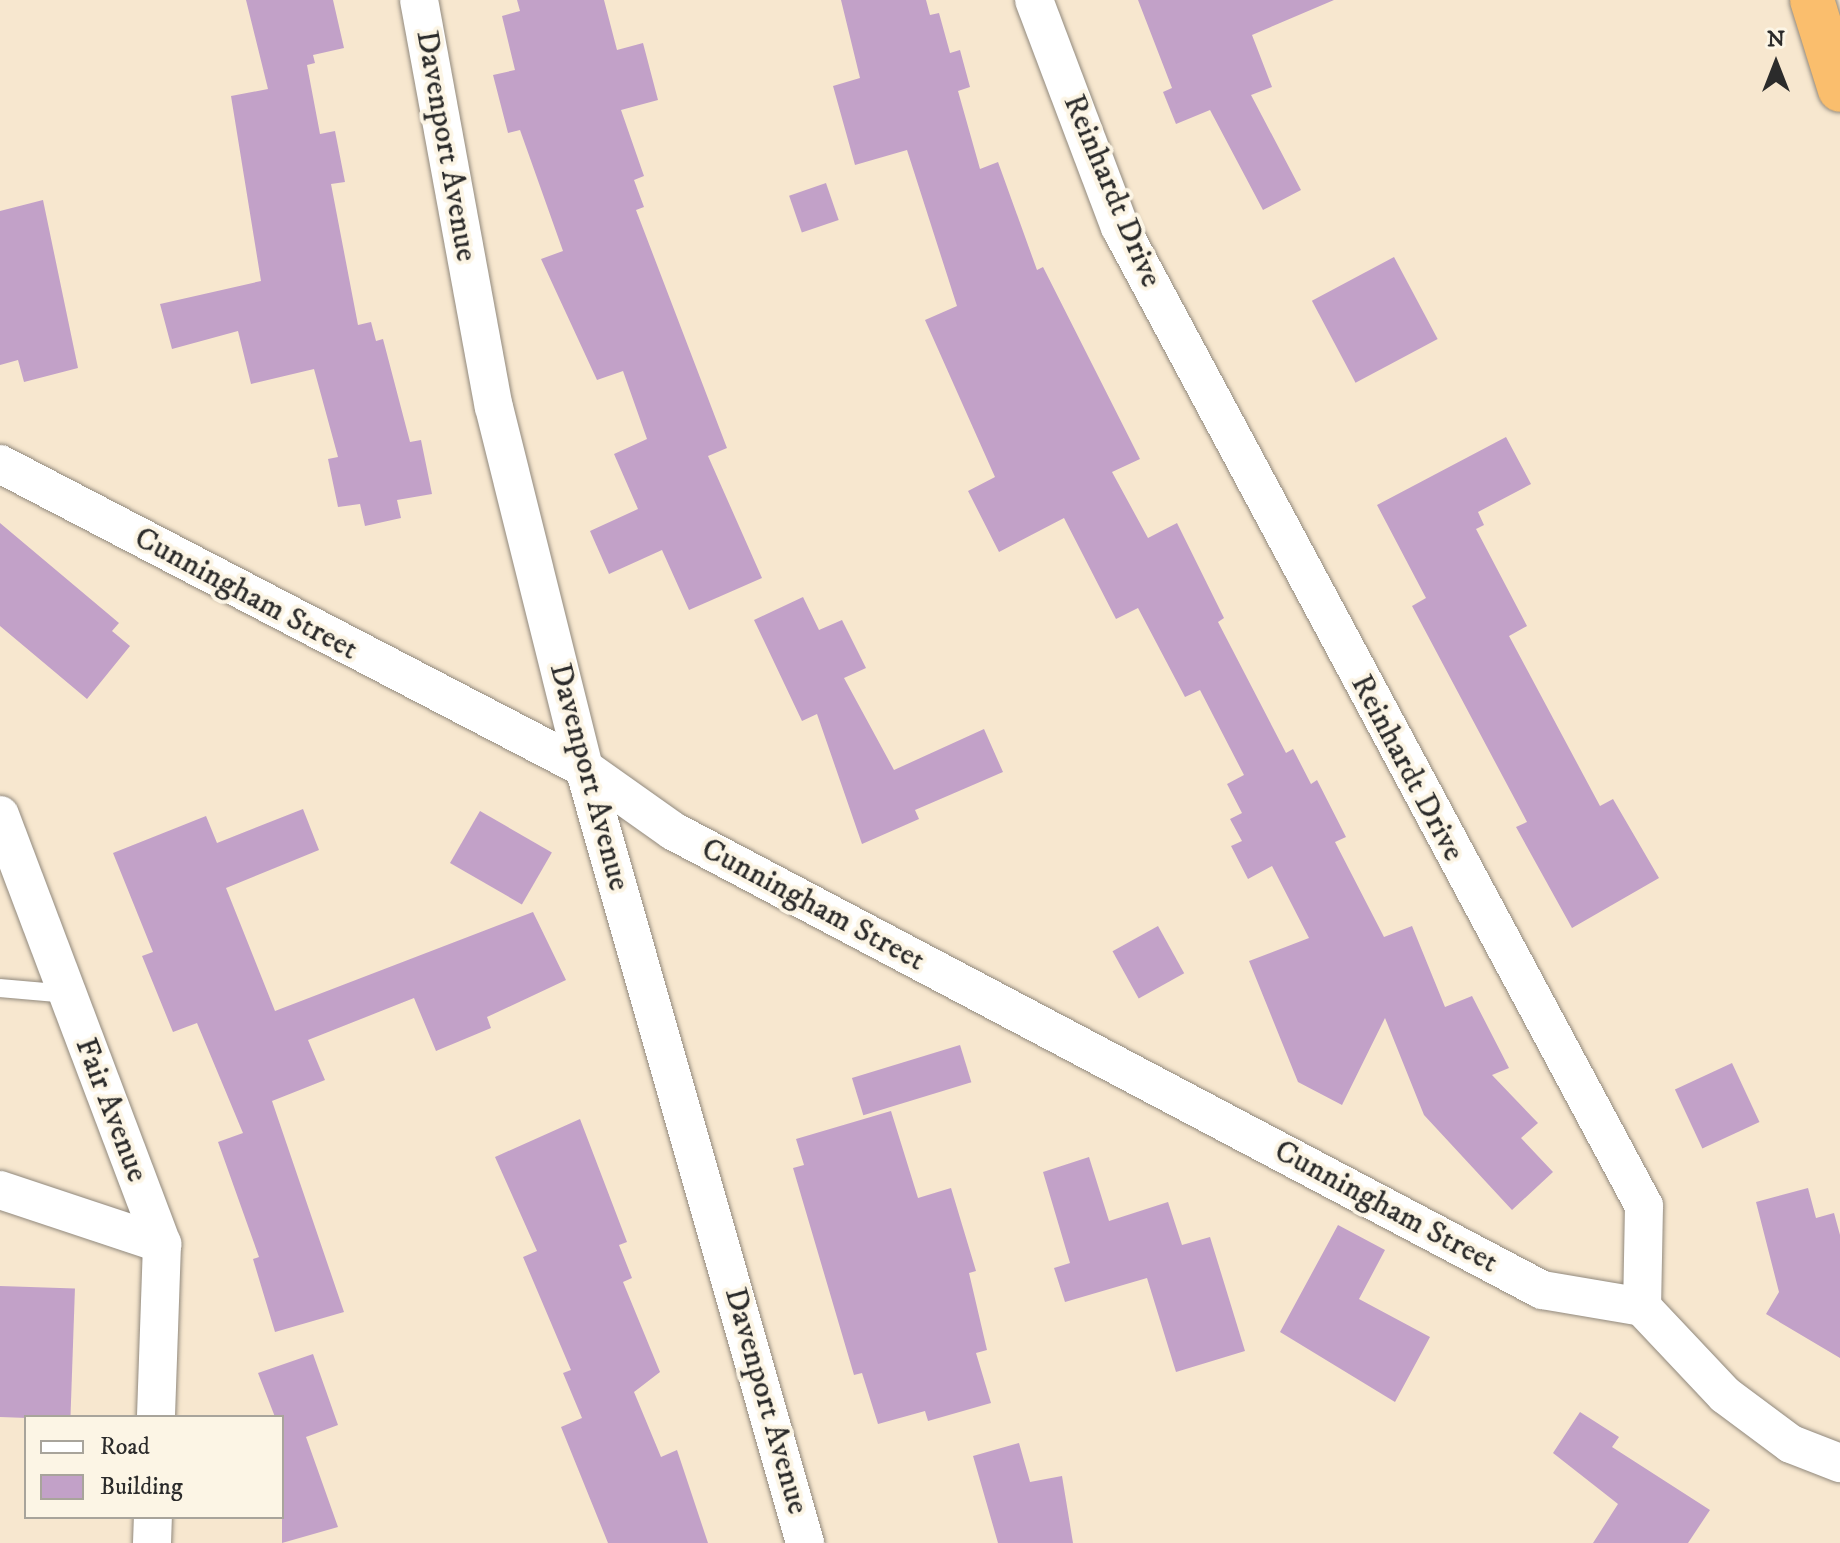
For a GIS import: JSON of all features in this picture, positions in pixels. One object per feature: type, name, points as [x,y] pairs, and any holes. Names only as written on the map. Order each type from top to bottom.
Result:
[{"type":"highway","points":[[1812,0],[1840,90]]},
{"type":"street","name":"Davenport Avenue","points":[[419,0],[494,407],[584,768],[805,1543]]},
{"type":"street","name":"Reinhardt Drive","points":[[1034,0],[1120,227],[1644,1206],[1642,1307]]},
{"type":"street","name":"Cunningham Street","points":[[0,464],[584,768],[673,831],[1542,1290],[1642,1307]]},
{"type":"street","name":"Fair Avenue","points":[[0,815],[162,1244],[156,1415]]},
{"type":"street","points":[[0,1190],[162,1244]]},
{"type":"street","points":[[1642,1307],[1725,1395],[1791,1444],[1840,1463]]},
{"type":"street","points":[[152,1543],[153,1519]]},
{"type":"lane","points":[[0,988],[68,994]]},
{"type":"building","points":[[246,0],[333,0],[344,48],[313,55],[315,63],[307,65],[320,134],[335,131],[345,182],[331,184],[358,325],[371,322],[376,341],[383,339],[410,442],[421,440],[432,494],[397,500],[401,518],[365,526],[360,504],[338,507],[328,459],[338,457],[314,369],[251,384],[238,331],[172,349],[160,304],[261,281],[231,96],[268,89]]},
{"type":"building","points":[[517,0],[604,0],[617,50],[643,43],[658,100],[621,110],[644,176],[634,180],[644,207],[636,210],[727,448],[708,456],[762,578],[689,610],[662,550],[609,574],[590,531],[638,509],[614,454],[647,439],[623,371],[597,380],[541,259],[563,251],[520,130],[508,133],[493,75],[515,70],[502,16],[520,11]]},
{"type":"building","points":[[841,0],[926,0],[930,15],[939,13],[950,53],[960,50],[970,87],[958,91],[980,169],[998,162],[1037,270],[1043,267],[1140,459],[1112,472],[1148,538],[1177,523],[1224,618],[1218,622],[1286,753],[1293,749],[1311,784],[1317,780],[1346,837],[1335,842],[1384,937],[1412,926],[1445,1007],[1472,996],[1509,1068],[1492,1075],[1538,1123],[1521,1138],[1553,1172],[1512,1210],[1424,1115],[1385,1018],[1342,1105],[1298,1082],[1249,961],[1309,938],[1272,866],[1248,879],[1231,846],[1242,841],[1230,819],[1242,813],[1227,784],[1244,775],[1200,690],[1185,697],[1138,608],[1116,619],[1064,518],[999,552],[968,491],[995,477],[925,320],[957,306],[907,150],[855,165],[833,86],[860,78]]},
{"type":"building","points":[[1138,0],[1334,0],[1252,35],[1272,87],[1251,95],[1301,190],[1263,210],[1210,110],[1176,124],[1163,92],[1172,88]]},
{"type":"building","points":[[826,183],[839,220],[802,233],[789,196]]},
{"type":"building","points":[[43,200],[78,368],[24,382],[18,360],[0,365],[0,211]]},
{"type":"building","points":[[1394,257],[1438,339],[1356,383],[1312,301]]},
{"type":"building","points":[[1506,437],[1531,484],[1478,512],[1484,525],[1476,529],[1527,626],[1509,636],[1600,806],[1613,799],[1659,878],[1572,928],[1516,827],[1527,822],[1412,606],[1426,598],[1377,505]]},
{"type":"building","points":[[0,523],[119,623],[112,631],[130,646],[87,699],[0,626]]},
{"type":"building","points":[[803,597],[819,630],[842,620],[866,668],[844,678],[894,770],[984,729],[1003,772],[915,810],[919,819],[862,844],[817,714],[802,721],[754,620]]},
{"type":"building","points":[[303,809],[319,850],[226,888],[275,1011],[533,912],[566,980],[487,1017],[491,1028],[436,1051],[414,998],[308,1040],[325,1080],[272,1101],[344,1312],[275,1332],[253,1259],[259,1257],[218,1142],[243,1133],[197,1023],[173,1032],[142,956],[153,952],[113,853],[206,816],[217,843]]},
{"type":"building","points":[[480,811],[552,852],[522,904],[450,863]]},
{"type":"building","points":[[1158,926],[1184,973],[1139,998],[1113,951]]},
{"type":"building","points":[[960,1045],[971,1082],[863,1115],[852,1078]]},
{"type":"building","points":[[1732,1063],[1759,1122],[1702,1149],[1675,1090]]},
{"type":"building","points":[[891,1111],[918,1198],[951,1188],[976,1271],[969,1273],[987,1350],[976,1353],[991,1403],[928,1421],[925,1411],[878,1424],[862,1373],[854,1375],[793,1168],[804,1165],[796,1139]]},
{"type":"building","points":[[580,1119],[627,1242],[619,1245],[632,1278],[623,1282],[660,1372],[634,1392],[661,1457],[677,1450],[708,1543],[608,1543],[561,1427],[582,1418],[563,1373],[571,1370],[523,1257],[537,1251],[495,1157]]},
{"type":"building","points":[[1089,1157],[1109,1221],[1168,1202],[1182,1245],[1210,1237],[1245,1351],[1176,1372],[1147,1278],[1065,1302],[1054,1268],[1070,1263],[1043,1172]]},
{"type":"building","points":[[1808,1188],[1816,1218],[1834,1213],[1840,1235],[1840,1358],[1766,1314],[1779,1292],[1756,1202]]},
{"type":"building","points":[[1338,1225],[1385,1250],[1359,1299],[1430,1337],[1395,1402],[1280,1332]]},
{"type":"building","points":[[0,1286],[75,1289],[71,1415],[0,1417]]},
{"type":"building","points":[[313,1354],[338,1425],[306,1437],[338,1527],[282,1543],[284,1415],[274,1415],[258,1373]]},
{"type":"building","points":[[1580,1412],[1619,1437],[1612,1447],[1710,1510],[1688,1543],[1593,1543],[1618,1504],[1553,1453]]},
{"type":"building","points":[[1019,1443],[1030,1482],[1062,1476],[1073,1543],[998,1543],[973,1456]]}]
